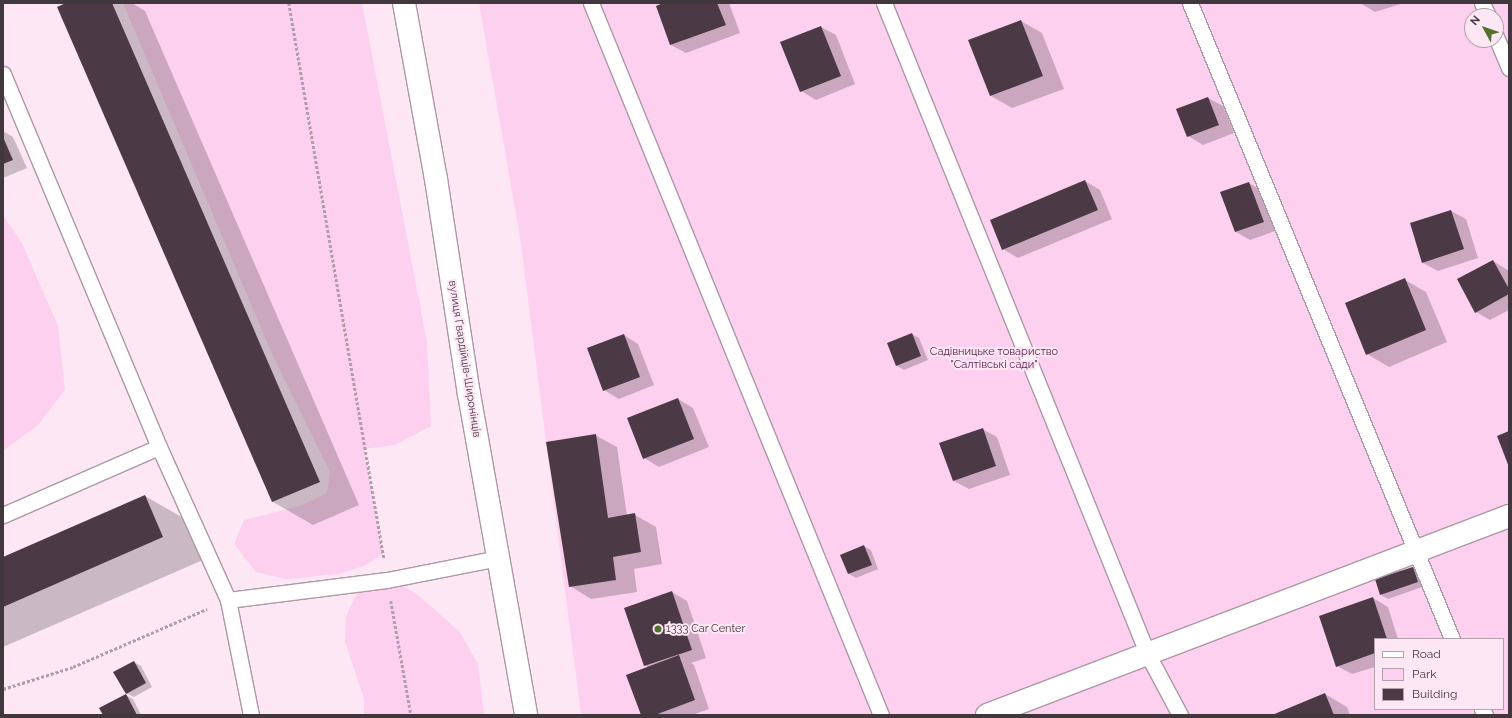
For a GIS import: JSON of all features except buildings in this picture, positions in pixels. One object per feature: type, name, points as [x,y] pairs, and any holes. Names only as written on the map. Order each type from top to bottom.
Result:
[{"type":"main road","name":"вулиця Гвардійців-Широнінців","points":[[404,3],[436,179],[468,394],[526,715]]},
{"type":"main road","points":[[987,715],[1509,516]]},
{"type":"lane","points":[[592,3],[881,715]]},
{"type":"lane","points":[[884,3],[1148,654],[1180,715]]},
{"type":"lane","points":[[1190,3],[1414,551],[1452,638]]},
{"type":"lane","points":[[1501,48],[1509,68]]},
{"type":"lane","points":[[3,75],[159,447],[228,600],[251,715]]},
{"type":"lane","points":[[3,515],[159,447]]},
{"type":"lane","points":[[228,600],[388,580],[498,558]]},
{"type":"path","points":[[289,3],[411,715]]},
{"type":"path","points":[[3,689],[73,667],[228,600]]},
{"type":"green space","points":[[123,3],[362,3],[427,342],[431,426],[395,445],[364,449],[383,554],[366,565],[339,574],[286,579],[256,572],[234,544],[244,520],[300,506],[327,493],[330,472],[273,356]]},
{"type":"green space","name":"Садівницьке товариство \"Салтівські сади\"","points":[[479,3],[1509,3],[1509,715],[581,715],[520,237]]},
{"type":"green space","points":[[3,215],[22,243],[58,326],[65,390],[38,425],[3,451]]},
{"type":"green space","points":[[403,586],[418,595],[460,632],[478,664],[484,715],[364,715],[364,699],[345,642],[346,616],[357,593]]},
{"type":"place","name":"1333 Car Center","points":[[658,629]]}]
